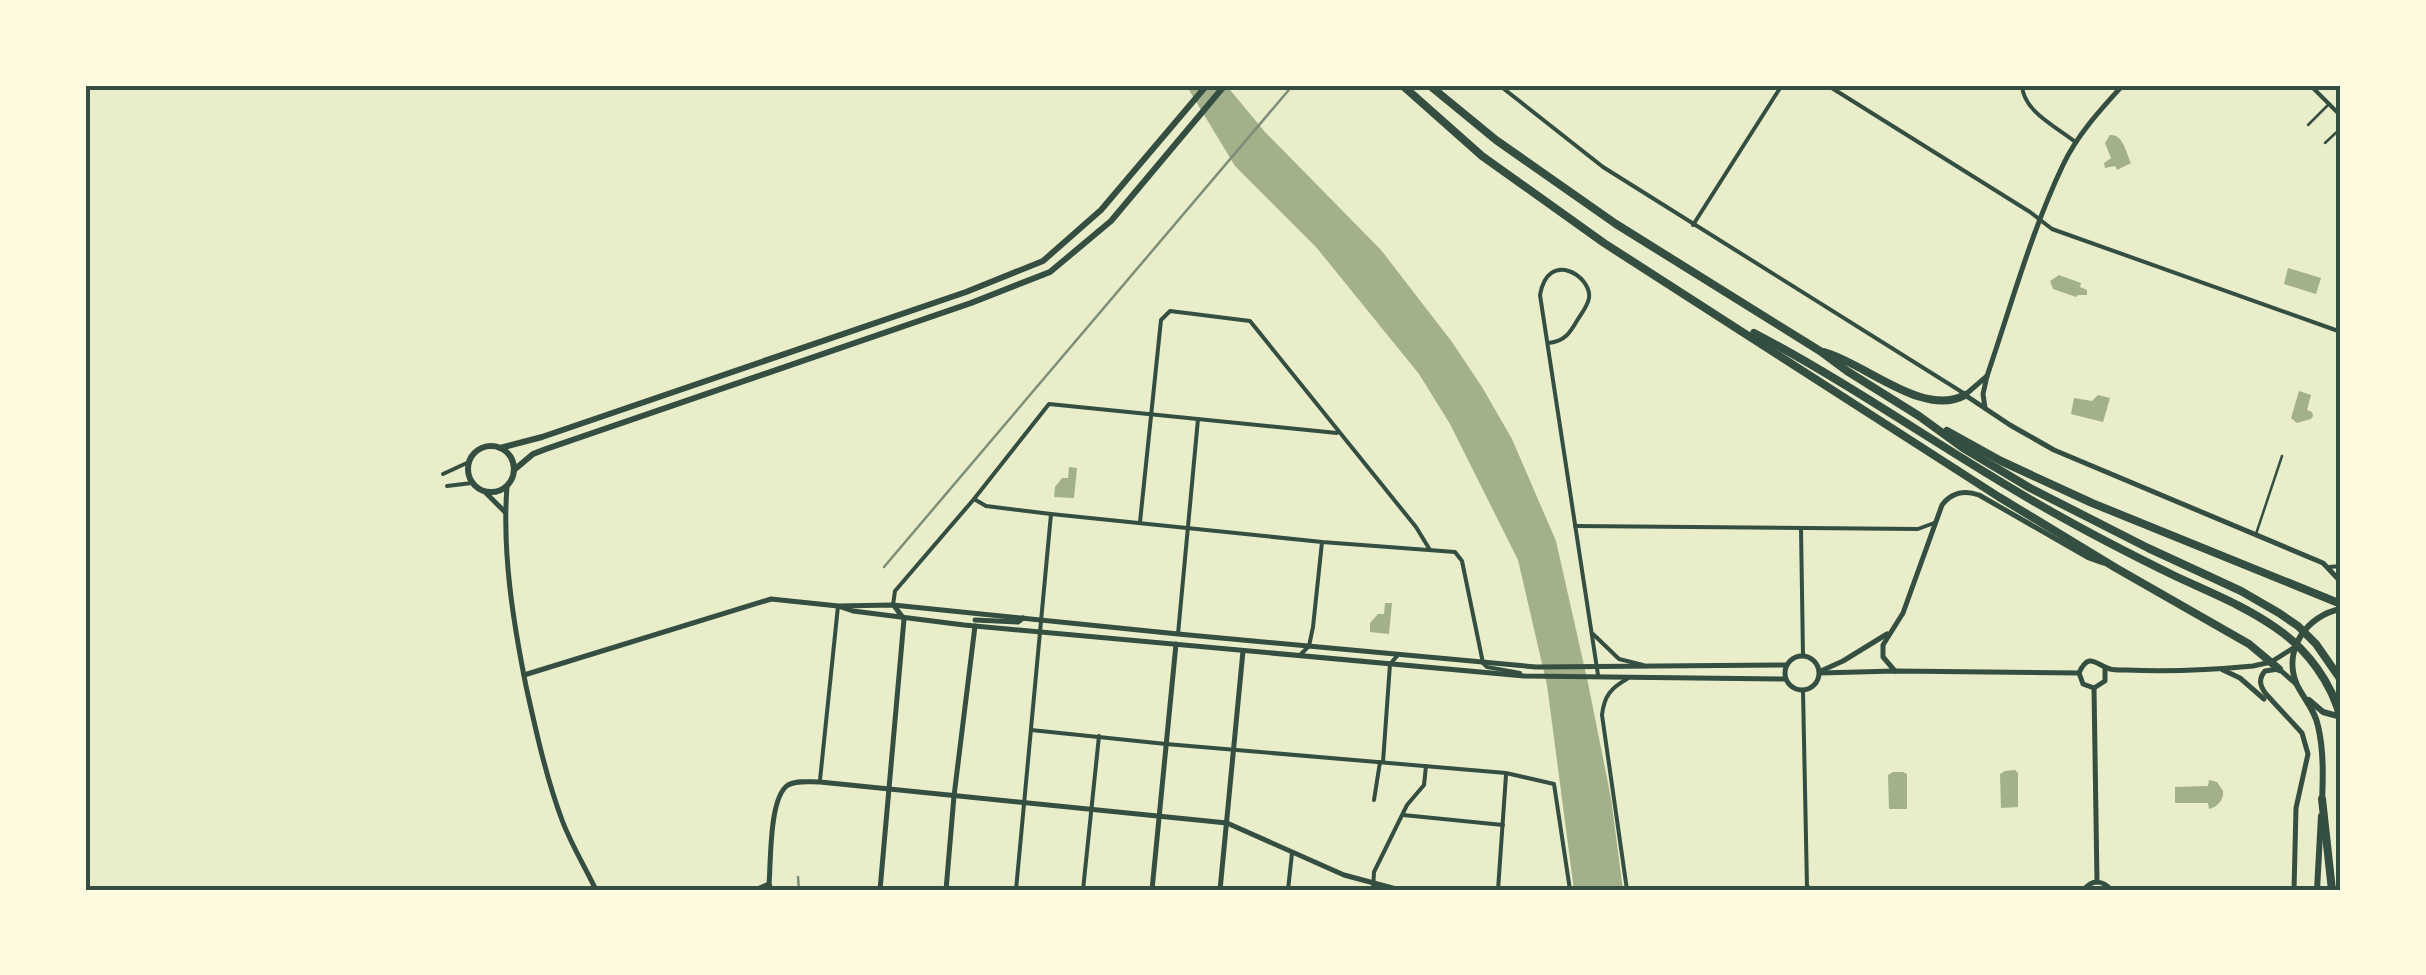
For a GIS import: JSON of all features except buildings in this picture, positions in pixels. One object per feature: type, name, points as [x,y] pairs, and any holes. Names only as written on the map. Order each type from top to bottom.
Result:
[{"type":"highway","points":[[1402,85],[1482,156],[1604,243],[1908,439],[2116,568],[2218,624],[2275,666]]},
{"type":"highway","points":[[1430,85],[1496,140],[1616,224],[1820,351],[1963,448],[2030,488],[2242,591],[2279,613],[2316,644],[2341,680]]},
{"type":"highway","points":[[1710,310],[1770,341],[2047,509],[2277,628],[2323,676],[2341,718]]},
{"type":"highway","points":[[1820,351],[1844,357],[1899,389],[1930,399],[1953,401],[1966,394]]},
{"type":"highway","points":[[1919,416],[2001,461],[2092,503],[2341,606]]},
{"type":"highway","points":[[2322,799],[2332,890]]},
{"type":"main road","points":[[500,448],[966,292],[1043,261],[1101,210],[1207,85]]},
{"type":"main road","points":[[514,470],[510,457],[492,446],[478,450],[468,469],[472,483],[485,492],[496,492],[506,486],[514,470],[546,449],[972,303],[1050,272],[1111,221],[1225,85]]},
{"type":"main road","points":[[2317,890],[2322,754],[2319,729],[2297,684],[2292,649],[2309,624],[2341,606]]},
{"type":"main road","points":[[2304,696],[2324,712],[2341,718]]},
{"type":"street","points":[[1499,85],[1602,167],[2054,450],[2329,567],[2341,566]]},
{"type":"street","points":[[1693,225],[1782,85]]},
{"type":"street","points":[[1828,85],[2052,229],[2341,332]]},
{"type":"street","points":[[2022,85],[2023,98],[2035,112],[2076,142]]},
{"type":"street","points":[[1985,408],[1987,376],[2063,163],[2123,85]]},
{"type":"street","points":[[2310,85],[2341,116]]},
{"type":"street","points":[[1549,342],[1561,341],[1570,332],[1590,294],[1586,284],[1564,270],[1550,274],[1540,295],[1598,676]]},
{"type":"street","points":[[1140,522],[1161,320],[1170,311],[1250,321],[1406,514],[1430,550]]},
{"type":"street","points":[[1966,394],[1987,376]]},
{"type":"street","points":[[893,605],[896,591],[1050,404],[1338,433]]},
{"type":"street","points":[[1152,890],[1198,420]]},
{"type":"street","points":[[443,474],[469,462]]},
{"type":"street","points":[[446,486],[472,483]]},
{"type":"street","points":[[506,486],[504,512],[512,601],[538,742],[567,834],[596,890]]},
{"type":"street","points":[[485,492],[504,512]]},
{"type":"street","points":[[1894,671],[1884,657],[1883,645],[1910,594],[1935,522],[1946,500],[1958,493],[1972,492],[2089,558],[2116,568]]},
{"type":"street","points":[[974,499],[986,506],[1050,514],[1455,552],[1462,561],[1483,663],[1524,676]]},
{"type":"street","points":[[1016,890],[1050,514]]},
{"type":"street","points":[[1575,526],[1918,529],[1935,522]]},
{"type":"street","points":[[1801,528],[1803,656]]},
{"type":"street","points":[[1299,656],[1309,646],[1313,627],[1322,542]]},
{"type":"street","points":[[2329,567],[2341,582]]},
{"type":"street","points":[[524,676],[771,600],[838,606],[893,605],[1539,667],[1787,665],[1803,656],[1814,660],[1819,680],[1804,691],[1791,687],[1786,679],[1787,665]]},
{"type":"street","points":[[880,890],[904,618],[893,605]]},
{"type":"street","points":[[838,606],[853,612],[904,618],[1524,676],[1786,679]]},
{"type":"street","points":[[820,782],[838,606]]},
{"type":"street","points":[[946,890],[975,623],[977,618],[1018,622],[1023,618]]},
{"type":"street","points":[[1820,672],[1891,630]]},
{"type":"street","points":[[1591,632],[1619,659],[1648,666]]},
{"type":"street","points":[[2292,649],[2265,671],[2260,687],[2302,733],[2308,754],[2296,808],[2294,890]]},
{"type":"street","points":[[1220,890],[1243,651]]},
{"type":"street","points":[[1374,800],[1390,664],[1398,655]]},
{"type":"street","points":[[2090,661],[2099,662],[2107,673],[2105,681],[2094,688],[2083,684],[2079,672],[2090,661]]},
{"type":"street","points":[[2105,668],[2131,671],[2275,666],[2297,684]]},
{"type":"street","points":[[2220,669],[2240,678],[2284,714]]},
{"type":"street","points":[[1820,672],[2079,672]]},
{"type":"street","points":[[1627,890],[1602,715],[1612,688],[1631,677]]},
{"type":"street","points":[[2094,688],[2097,882]]},
{"type":"street","points":[[1804,691],[1807,887]]},
{"type":"street","points":[[1031,730],[1506,773],[1554,784],[1570,890]]},
{"type":"street","points":[[1084,890],[1100,736]]},
{"type":"street","points":[[1373,890],[1374,872],[1402,815],[1424,785],[1426,766]]},
{"type":"street","points":[[1498,890],[1506,773]]},
{"type":"street","points":[[756,890],[770,887],[778,796],[795,782],[1227,823],[1344,875],[1400,890]]},
{"type":"street","points":[[1402,815],[1503,825]]},
{"type":"street","points":[[1288,890],[1292,853]]},
{"type":"street","points":[[2285,890],[2295,876]]},
{"type":"street","points":[[2084,890],[2097,882],[2111,890]]},
{"type":"street","points":[[1799,890],[1816,890]]},
{"type":"lane","points":[[2308,125],[2329,104]]},
{"type":"lane","points":[[2325,143],[2341,128]]},
{"type":"lane","points":[[2256,536],[2282,456]]},
{"type":"shaded area","points":[[1186,85],[1226,85],[1265,132],[1381,250],[1452,342],[1512,439],[1556,541],[1611,798],[1623,890],[1574,890],[1547,685],[1518,560],[1450,424],[1419,374],[1316,247],[1235,166]]},
{"type":"shaded area","points":[[2110,135],[2121,141],[2131,163],[2117,170],[2115,166],[2105,168],[2104,163],[2111,158],[2105,143]]},
{"type":"shaded area","points":[[2288,268],[2321,278],[2316,294],[2284,284]]},
{"type":"shaded area","points":[[2059,275],[2081,283],[2087,295],[2076,297],[2053,289],[2050,281]]},
{"type":"shaded area","points":[[2299,391],[2311,395],[2307,410],[2313,416],[2297,423],[2291,418]]},
{"type":"shaded area","points":[[2098,395],[2110,398],[2103,422],[2071,414],[2074,398],[2092,401]]},
{"type":"shaded area","points":[[1069,467],[1077,468],[1074,498],[1054,497],[1055,487],[1062,478],[1068,478]]},
{"type":"shaded area","points":[[1385,603],[1392,603],[1389,634],[1370,632],[1370,623],[1378,614],[1384,614]]},
{"type":"shaded area","points":[[2015,770],[2018,807],[2001,808],[2000,774]]},
{"type":"shaded area","points":[[1907,774],[1907,809],[1889,809],[1888,775]]},
{"type":"shaded area","points":[[2209,780],[2217,782],[2223,791],[2215,806],[2209,809],[2208,803],[2175,803],[2175,787],[2208,786]]},
{"type":"railway","points":[[884,567],[1293,85]]},
{"type":"railway","points":[[798,877],[799,890]]}]
